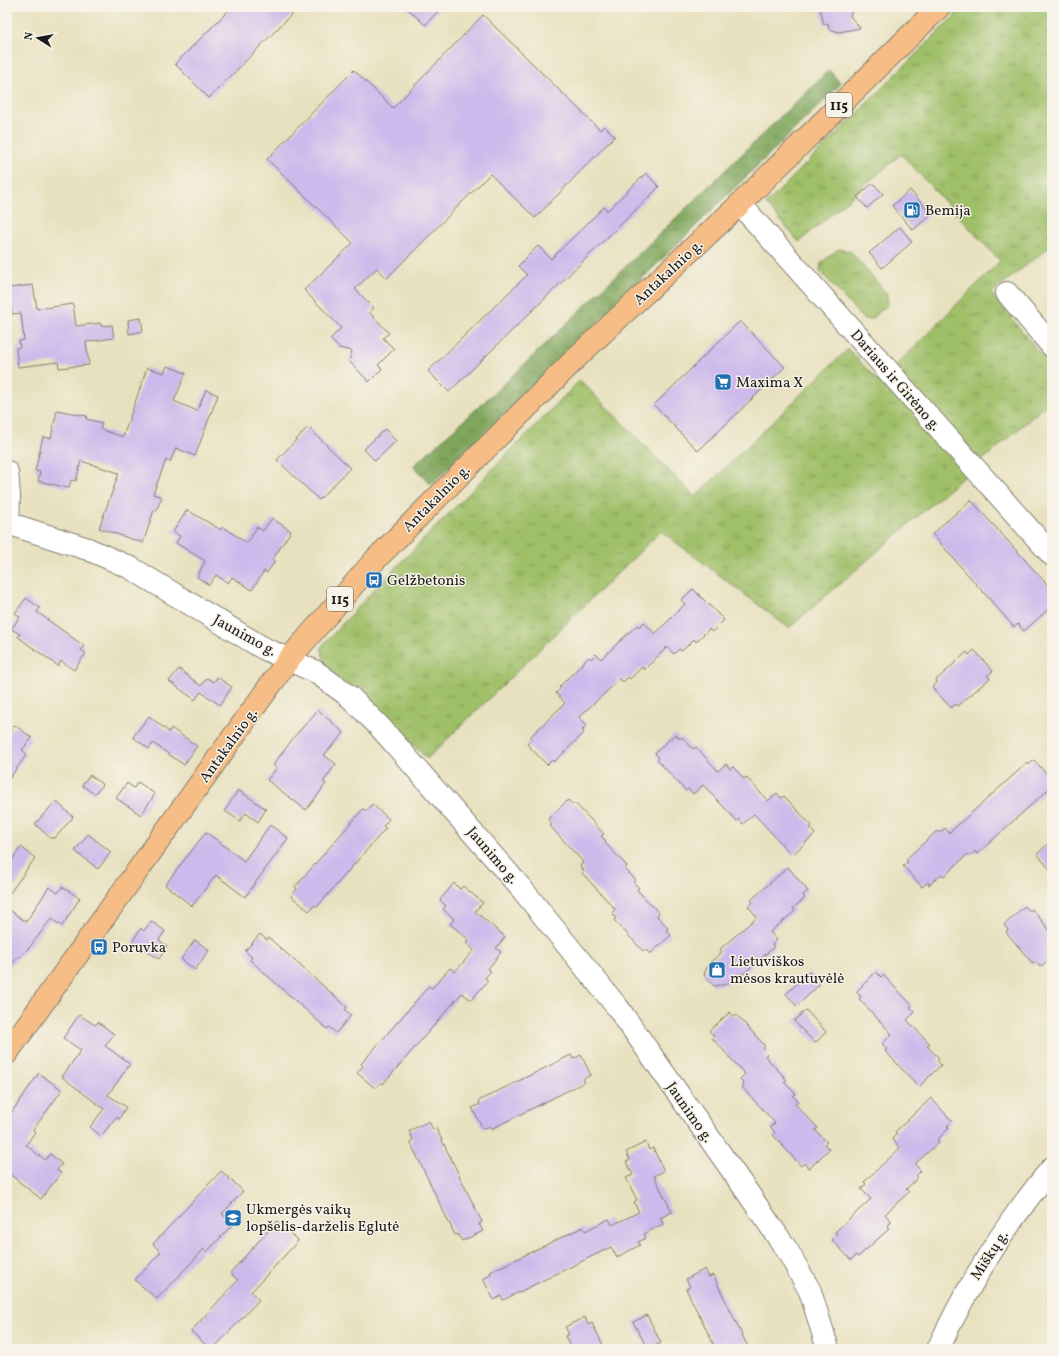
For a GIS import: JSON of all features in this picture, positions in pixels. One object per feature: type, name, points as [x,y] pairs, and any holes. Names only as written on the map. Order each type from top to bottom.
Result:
[{"type":"main road","name":"Antakalnio g.","points":[[7,1053],[289,659],[322,619],[391,543],[580,354],[740,204],[938,7]]},
{"type":"street","name":"Dariaus ir Girėno g.","points":[[740,204],[1052,555]]},
{"type":"street","points":[[1007,293],[1052,346]]},
{"type":"street","points":[[7,472],[9,495],[7,523]]},
{"type":"street","name":"Jaunimo g.","points":[[7,523],[88,548],[131,568],[263,648],[316,672],[350,697],[380,727],[521,888],[618,1008],[787,1250],[810,1291],[828,1349]]},
{"type":"street","name":"Miškų g.","points":[[938,1349],[977,1272],[1033,1190],[1052,1168]]},
{"type":"green space","points":[[963,7],[1052,7],[1052,245],[991,293],[1052,368],[1052,400],[789,628],[661,531],[427,759],[396,727],[326,668],[321,647],[373,591],[580,380],[695,497],[848,349],[879,382],[1000,261],[901,154],[799,242],[766,204]]},
{"type":"green space","points":[[829,70],[841,84],[431,485],[413,466],[504,384]]},
{"type":"green space","points":[[838,249],[850,251],[887,294],[888,304],[871,319],[863,319],[820,271],[821,263]]},
{"type":"building","points":[[232,7],[299,7],[209,98],[175,64]]},
{"type":"building","points":[[406,7],[442,7],[425,25]]},
{"type":"building","points":[[820,7],[853,7],[850,16],[860,28],[839,32],[829,29],[828,23],[824,25]]},
{"type":"building","points":[[483,15],[600,130],[604,126],[615,136],[535,218],[490,174],[387,278],[377,268],[355,289],[374,308],[369,312],[389,333],[383,338],[394,349],[378,365],[382,369],[369,382],[349,361],[352,351],[339,348],[330,339],[341,328],[304,290],[353,243],[267,159],[354,70],[393,108]]},
{"type":"building","points":[[646,173],[659,187],[449,392],[428,371],[527,275],[518,266],[538,246],[551,259],[604,207],[607,211]]},
{"type":"building","points":[[873,183],[883,194],[867,208],[857,197]]},
{"type":"building","name":"Bemija","points":[[910,190],[931,214],[913,230],[892,206]]},
{"type":"building","points":[[900,227],[912,242],[882,268],[869,253]]},
{"type":"building","points":[[33,285],[37,309],[73,304],[76,326],[100,323],[101,326],[112,325],[114,338],[86,342],[89,365],[59,368],[58,362],[18,367],[16,348],[20,347],[19,341],[24,340],[21,313],[12,314],[8,288]]},
{"type":"building","points":[[141,318],[143,331],[129,334],[128,320]]},
{"type":"building","name":"Maxima X","points":[[740,321],[785,367],[698,451],[654,405]]},
{"type":"building","points":[[167,366],[186,373],[174,401],[197,411],[206,390],[218,395],[195,456],[176,448],[170,462],[166,460],[153,494],[162,497],[156,511],[154,510],[143,543],[99,528],[119,473],[81,461],[76,481],[71,480],[69,488],[38,481],[40,472],[35,471],[43,437],[51,438],[57,410],[87,416],[86,419],[102,423],[100,429],[123,437],[147,368],[164,373]]},
{"type":"building","points":[[308,427],[350,468],[319,500],[277,460]]},
{"type":"building","points":[[385,429],[396,441],[375,461],[364,449]]},
{"type":"building","points":[[971,500],[1052,590],[1052,606],[1024,631],[1018,624],[1014,627],[932,534]]},
{"type":"building","points":[[187,510],[221,530],[223,527],[247,543],[257,527],[263,531],[272,518],[291,531],[272,560],[275,561],[267,573],[264,571],[252,590],[232,577],[228,583],[216,575],[209,585],[197,577],[205,561],[176,543],[180,536],[173,532]]},
{"type":"building","points":[[693,589],[724,620],[712,632],[709,629],[696,642],[694,639],[682,651],[679,649],[674,654],[667,647],[644,670],[642,667],[630,679],[628,677],[623,682],[620,679],[579,717],[587,725],[582,730],[584,733],[554,762],[552,760],[547,765],[527,744],[532,739],[530,737],[565,703],[556,693],[561,688],[559,687],[589,657],[591,659],[596,654],[601,659],[637,625],[639,627],[644,622],[655,634],[685,604],[681,600]]},
{"type":"building","points":[[26,598],[40,608],[37,612],[84,646],[81,650],[86,653],[74,670],[61,661],[58,666],[18,637],[20,634],[11,629],[20,617],[15,613]]},
{"type":"building","points":[[974,650],[993,671],[987,676],[990,678],[958,706],[956,704],[951,708],[932,687],[937,683],[936,680],[967,652],[969,655]]},
{"type":"building","points":[[179,669],[201,686],[207,678],[214,682],[217,677],[232,687],[220,705],[201,692],[195,700],[169,681]]},
{"type":"building","points":[[318,710],[344,733],[324,755],[336,764],[323,782],[326,784],[306,810],[267,780],[277,768],[273,765],[294,737]]},
{"type":"building","points":[[149,716],[169,732],[171,728],[197,746],[184,765],[153,743],[149,749],[133,737]]},
{"type":"building","points":[[15,725],[32,738],[22,750],[27,754],[7,782],[7,736]]},
{"type":"building","points":[[675,734],[680,739],[682,737],[693,749],[696,747],[718,771],[726,764],[730,769],[733,767],[744,779],[746,777],[768,801],[777,793],[781,798],[784,796],[812,826],[810,828],[815,834],[792,855],[754,814],[743,824],[739,819],[737,821],[703,785],[693,794],[688,789],[686,791],[657,760],[659,758],[655,753]]},
{"type":"building","points":[[1034,760],[1052,780],[1052,786],[977,854],[975,851],[970,856],[968,854],[944,876],[942,874],[929,885],[928,882],[922,887],[903,866],[908,862],[906,859],[937,831],[939,833],[945,828],[949,833],[1027,763],[1029,765]]},
{"type":"building","points":[[90,775],[103,785],[94,794],[82,785]]},
{"type":"building","points":[[138,782],[155,794],[141,815],[116,798],[127,783],[134,788]]},
{"type":"building","points":[[238,790],[266,809],[258,822],[246,813],[240,821],[225,811]]},
{"type":"building","points":[[568,800],[573,805],[575,803],[604,834],[601,836],[606,841],[605,843],[627,866],[625,869],[636,880],[633,882],[639,888],[637,890],[659,913],[657,916],[668,928],[666,930],[671,935],[650,954],[645,949],[643,951],[614,920],[616,918],[612,913],[615,909],[582,873],[584,871],[580,866],[583,862],[550,826],[552,824],[548,819]]},
{"type":"building","points":[[56,801],[73,817],[55,838],[50,838],[35,824]]},
{"type":"building","points":[[372,804],[389,819],[383,826],[386,828],[317,907],[315,905],[309,911],[291,896],[297,889],[295,887],[363,809],[367,811]]},
{"type":"building","points":[[270,825],[288,838],[245,897],[216,875],[192,906],[165,885],[206,832],[244,861]]},
{"type":"building","points":[[88,834],[111,852],[98,869],[75,851]]},
{"type":"building","points":[[1052,840],[1052,872],[1037,854]]},
{"type":"building","points":[[21,847],[35,858],[7,897],[7,867]]},
{"type":"building","points":[[788,867],[808,891],[803,895],[805,898],[793,908],[795,911],[770,932],[777,940],[772,945],[774,947],[742,975],[741,973],[727,984],[714,986],[704,975],[708,964],[722,952],[720,949],[757,917],[748,906],[753,902],[751,900]]},
{"type":"building","points":[[454,883],[460,889],[463,886],[483,903],[475,911],[505,937],[496,948],[501,952],[488,969],[491,971],[485,978],[488,981],[471,1000],[462,993],[383,1084],[381,1082],[375,1088],[357,1073],[363,1066],[361,1064],[429,986],[432,988],[450,968],[455,972],[474,950],[466,943],[469,940],[450,924],[454,919],[443,909],[446,906],[440,900]]},
{"type":"building","points":[[49,887],[58,893],[62,887],[80,898],[62,926],[51,919],[29,948],[7,968],[7,908],[26,922]]},
{"type":"building","points":[[1025,906],[1029,911],[1032,909],[1052,933],[1052,957],[1040,967],[1036,962],[1033,964],[1006,932],[1008,930],[1004,925]]},
{"type":"building","points":[[151,921],[165,931],[159,940],[167,946],[159,959],[132,942],[141,928],[144,931]]},
{"type":"building","points":[[260,934],[267,940],[269,938],[347,1007],[345,1010],[351,1015],[336,1033],[329,1027],[327,1029],[250,960],[252,957],[245,951]]},
{"type":"building","points":[[195,940],[209,950],[195,970],[181,959]]},
{"type":"building","points":[[809,972],[820,984],[797,1006],[786,994]]},
{"type":"building","points":[[876,972],[881,977],[883,975],[912,1005],[910,1007],[915,1012],[907,1020],[930,1044],[927,1046],[939,1058],[937,1060],[941,1065],[919,1087],[885,1051],[887,1049],[882,1044],[892,1034],[859,999],[861,996],[856,992]]},
{"type":"building","points":[[806,1010],[826,1032],[815,1043],[794,1021]]},
{"type":"building","points":[[730,1012],[734,1017],[737,1015],[765,1046],[763,1048],[768,1053],[765,1056],[787,1080],[784,1082],[796,1094],[793,1096],[798,1101],[795,1104],[818,1128],[815,1130],[827,1142],[824,1144],[829,1149],[809,1169],[804,1163],[801,1166],[773,1135],[775,1132],[770,1127],[775,1123],[742,1087],[744,1084],[740,1079],[745,1074],[712,1038],[714,1036],[709,1031]]},
{"type":"building","points":[[79,1015],[95,1025],[98,1022],[114,1034],[105,1046],[130,1064],[108,1095],[126,1107],[119,1119],[116,1117],[101,1136],[90,1127],[104,1109],[62,1077],[81,1050],[63,1038]]},
{"type":"building","points":[[571,1055],[573,1059],[581,1055],[591,1075],[583,1079],[585,1082],[491,1129],[490,1126],[483,1129],[472,1108],[480,1104],[478,1101]]},
{"type":"building","points":[[39,1073],[62,1090],[33,1130],[35,1132],[26,1145],[45,1160],[50,1154],[62,1164],[57,1170],[61,1173],[41,1199],[7,1172],[7,1119]]},
{"type":"building","points":[[931,1098],[952,1121],[947,1126],[949,1128],[937,1140],[939,1142],[915,1164],[921,1171],[916,1176],[918,1178],[906,1189],[909,1192],[885,1214],[892,1222],[887,1226],[889,1229],[858,1257],[856,1255],[851,1260],[832,1240],[837,1235],[835,1232],[871,1199],[861,1189],[866,1184],[864,1182],[900,1148],[892,1139],[897,1134],[895,1132]]},
{"type":"building","points":[[429,1121],[433,1130],[436,1128],[482,1222],[479,1224],[483,1231],[462,1241],[458,1234],[455,1235],[410,1142],[413,1140],[409,1131]]},
{"type":"building","points":[[646,1142],[649,1150],[653,1148],[664,1171],[654,1176],[672,1212],[660,1218],[663,1224],[644,1234],[646,1238],[638,1242],[640,1245],[617,1257],[611,1247],[503,1300],[501,1296],[494,1300],[483,1279],[491,1275],[490,1272],[583,1227],[585,1231],[609,1219],[612,1225],[639,1212],[634,1202],[637,1200],[626,1178],[633,1175],[626,1162],[630,1160],[626,1152]]},
{"type":"building","points":[[221,1171],[243,1191],[222,1214],[233,1224],[207,1252],[204,1249],[157,1299],[135,1280],[161,1252],[153,1244]]},
{"type":"building","points":[[277,1221],[298,1241],[251,1292],[259,1300],[213,1349],[210,1349],[191,1331],[238,1280],[230,1273]]},
{"type":"building","points":[[705,1269],[709,1277],[713,1275],[749,1349],[716,1349],[686,1289],[690,1287],[686,1279]]},
{"type":"building","points":[[647,1315],[661,1343],[648,1349],[633,1322]]},
{"type":"building","points":[[585,1317],[588,1325],[592,1323],[603,1345],[595,1349],[571,1349],[565,1336],[569,1334],[565,1327]]},
{"type":"place","name":"Bemija","points":[[912,210]]},
{"type":"place","name":"Maxima X","points":[[723,382]]},
{"type":"place","name":"Gelžbetonis","points":[[374,580]]},
{"type":"place","name":"Poruvka","points":[[99,947]]},
{"type":"place","name":"Lietuviškos mėsos krautuvėlė","points":[[717,970]]},
{"type":"place","name":"Ukmergės vaikų lopšelis-darželis Eglutė","points":[[233,1218]]}]
